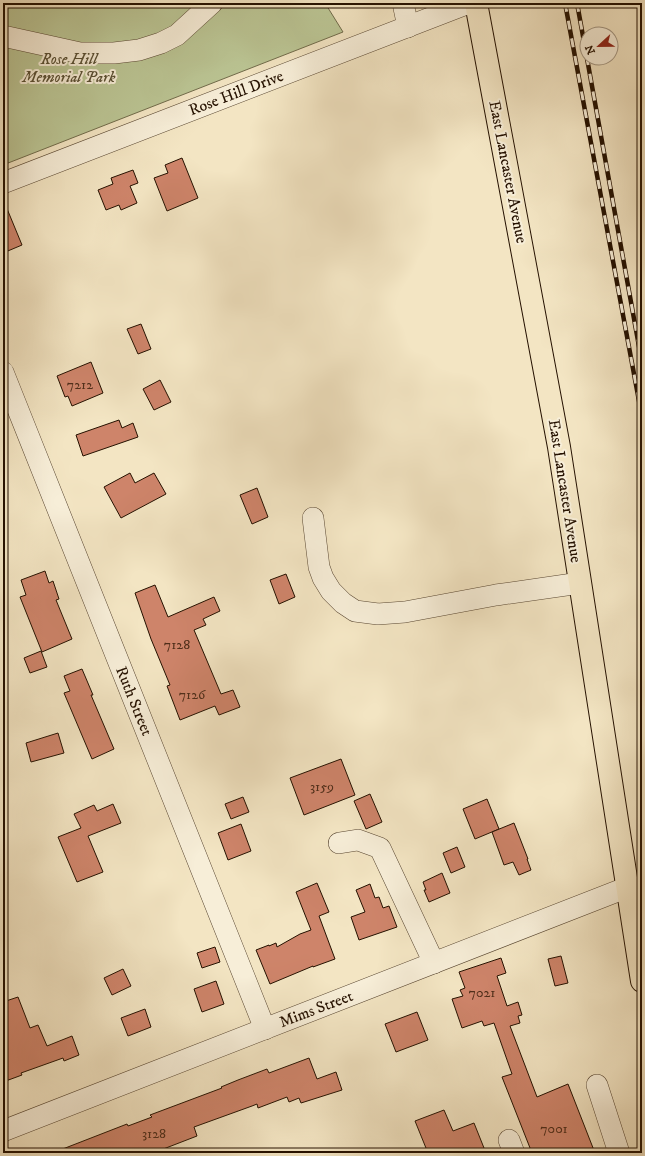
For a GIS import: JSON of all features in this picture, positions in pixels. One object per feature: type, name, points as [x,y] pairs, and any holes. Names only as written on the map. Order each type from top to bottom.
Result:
[{"type":"main road","name":"East Lancaster Avenue","points":[[476,3],[559,447],[642,981]]},
{"type":"street","points":[[3,36],[80,53],[114,53],[139,50],[161,43],[177,35],[212,3]]},
{"type":"street","points":[[403,3],[408,27]]},
{"type":"street","name":"Rose Hill Drive","points":[[3,182],[470,3]]},
{"type":"street","name":"Ruth Street","points":[[3,372],[265,1029]]},
{"type":"street","points":[[313,518],[319,567],[323,578],[335,595],[355,611],[378,614],[405,612],[496,595],[580,582]]},
{"type":"street","points":[[339,843],[358,840],[380,848],[434,963]]},
{"type":"street","name":"Mims Street","points":[[3,1131],[628,887]]},
{"type":"street","points":[[597,1085],[619,1153]]},
{"type":"green space","name":"Rose Hill Memorial Park","points":[[3,3],[325,3],[343,32],[3,165]]},
{"type":"building","points":[[182,158],[198,198],[167,211],[154,178],[168,173],[165,165]]},
{"type":"building","points":[[133,170],[138,183],[130,186],[137,203],[121,210],[119,205],[106,210],[98,190],[113,184],[111,178]]},
{"type":"building","points":[[3,199],[22,245],[3,253]]},
{"type":"building","points":[[141,324],[151,349],[138,354],[127,329]]},
{"type":"building","points":[[91,362],[103,393],[72,406],[68,396],[65,397],[57,376]]},
{"type":"building","points":[[160,380],[171,402],[154,410],[143,389]]},
{"type":"building","points":[[119,420],[122,428],[133,423],[138,437],[83,456],[76,435]]},
{"type":"building","points":[[130,473],[135,483],[154,473],[166,494],[121,518],[104,487]]},
{"type":"building","points":[[257,488],[268,517],[252,524],[240,495]]},
{"type":"building","points":[[45,571],[49,583],[53,581],[59,599],[56,600],[72,639],[42,652],[20,597],[26,595],[21,580]]},
{"type":"building","points":[[286,574],[295,597],[279,604],[270,580]]},
{"type":"building","points":[[155,585],[168,617],[214,597],[220,611],[203,619],[206,625],[194,630],[221,694],[233,690],[240,707],[219,715],[215,706],[180,720],[167,686],[170,685],[151,639],[135,593]]},
{"type":"building","points":[[41,651],[47,667],[30,673],[24,658]]},
{"type":"building","points":[[82,669],[93,695],[91,695],[114,749],[92,759],[64,693],[70,691],[64,676]]},
{"type":"building","points":[[58,733],[64,753],[31,762],[26,743]]},
{"type":"building","points":[[341,759],[355,795],[304,815],[290,778]]},
{"type":"building","points":[[370,794],[382,822],[366,829],[354,801]]},
{"type":"building","points":[[243,797],[249,812],[231,819],[225,804]]},
{"type":"building","points":[[487,799],[499,829],[475,839],[463,809]]},
{"type":"building","points":[[113,804],[121,823],[88,836],[103,872],[77,882],[58,837],[81,828],[74,814],[94,805],[97,811]]},
{"type":"building","points":[[514,823],[531,870],[519,875],[513,862],[504,865],[492,832]]},
{"type":"building","points":[[241,824],[251,851],[228,860],[218,833]]},
{"type":"building","points":[[457,847],[465,867],[451,873],[443,853]]},
{"type":"building","points":[[442,873],[450,893],[429,902],[424,890],[426,890],[423,882]]},
{"type":"building","points":[[317,883],[329,912],[319,916],[335,959],[313,966],[270,984],[256,950],[276,943],[277,947],[300,934],[311,930],[296,892]]},
{"type":"building","points":[[370,884],[375,898],[379,897],[383,908],[389,906],[397,927],[359,940],[351,917],[365,912],[356,890]]},
{"type":"building","points":[[215,947],[220,962],[202,968],[197,953]]},
{"type":"building","points":[[561,956],[568,983],[555,986],[548,959]]},
{"type":"building","points":[[501,958],[506,973],[497,976],[507,1006],[518,1002],[522,1015],[518,1016],[520,1023],[510,1026],[537,1097],[568,1084],[595,1153],[532,1153],[502,1077],[512,1074],[494,1023],[484,1026],[482,1021],[462,1028],[452,999],[463,996],[460,990],[465,988],[459,972]]},
{"type":"building","points":[[123,969],[131,986],[112,995],[104,978]]},
{"type":"building","points":[[216,981],[224,1004],[202,1012],[194,989]]},
{"type":"building","points":[[18,997],[30,1028],[38,1025],[47,1046],[72,1036],[79,1055],[64,1061],[63,1058],[21,1073],[22,1075],[3,1082],[3,1002]]},
{"type":"building","points":[[145,1009],[151,1027],[128,1036],[121,1018]]},
{"type":"building","points":[[417,1012],[428,1040],[396,1052],[385,1024]]},
{"type":"building","points":[[309,1058],[317,1079],[336,1072],[342,1090],[301,1103],[299,1098],[289,1102],[287,1097],[258,1108],[257,1104],[194,1127],[197,1136],[153,1153],[55,1153],[127,1124],[128,1126],[152,1117],[150,1115],[222,1088],[221,1087],[267,1069],[269,1073]]},
{"type":"building","points":[[444,1110],[453,1131],[474,1123],[486,1153],[428,1153],[415,1121]]},
{"type":"railway","points":[[565,3],[642,417]]},
{"type":"railway","points":[[577,3],[642,363]]}]
